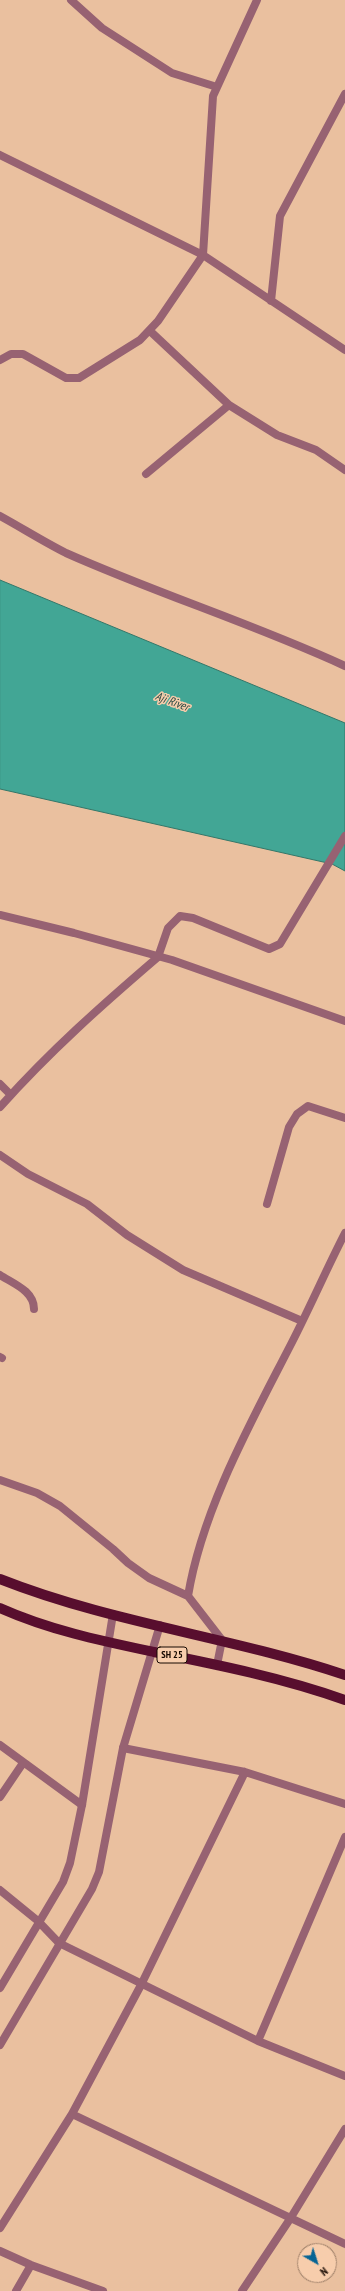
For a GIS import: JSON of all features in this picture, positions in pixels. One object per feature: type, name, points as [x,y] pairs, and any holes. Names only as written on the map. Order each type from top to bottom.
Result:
[{"type":"main road","points":[[0,1579],[33,1592],[113,1614],[222,1640],[308,1663],[345,1676]]},
{"type":"main road","name":"SH 25","points":[[0,1608],[40,1625],[108,1642],[287,1681],[345,1700]]},
{"type":"street","points":[[70,0],[102,28],[172,73],[217,87]]},
{"type":"street","points":[[0,360],[11,354],[23,354],[66,378],[79,378],[140,340],[150,331],[204,255],[213,96],[257,0]]},
{"type":"street","points":[[271,301],[280,216],[289,196],[345,94]]},
{"type":"street","points":[[0,155],[204,255],[345,350]]},
{"type":"street","points":[[150,331],[229,404],[277,435],[316,450],[345,470]]},
{"type":"street","points":[[146,474],[229,404]]},
{"type":"street","points":[[0,516],[65,552],[221,617],[288,640],[345,666]]},
{"type":"street","points":[[0,1107],[81,1023],[158,957],[168,928],[180,916],[193,918],[269,949],[280,944],[345,836]]},
{"type":"street","points":[[0,915],[74,933],[158,957],[345,1021]]},
{"type":"street","points":[[0,1084],[11,1095]]},
{"type":"street","points":[[267,1204],[289,1127],[297,1114],[308,1106],[345,1118]]},
{"type":"street","points":[[0,1155],[28,1174],[86,1204],[127,1235],[183,1270],[302,1322]]},
{"type":"street","points":[[188,1596],[193,1562],[242,1441],[345,1233]]},
{"type":"street","points":[[0,1275],[30,1294],[34,1301],[34,1309]]},
{"type":"street","points":[[0,1480],[37,1493],[60,1506],[113,1549],[128,1564],[149,1578],[188,1596],[222,1640],[217,1665]]},
{"type":"street","points":[[0,1988],[38,1921],[63,1882],[70,1863],[82,1805],[113,1614]]},
{"type":"street","points":[[0,2045],[92,1888],[99,1872],[123,1748],[160,1625]]},
{"type":"street","points":[[0,1746],[82,1805]]},
{"type":"street","points":[[123,1748],[245,1772],[345,1804]]},
{"type":"street","points":[[0,1797],[23,1763]]},
{"type":"street","points":[[0,2228],[72,2114],[141,1985],[245,1772]]},
{"type":"street","points":[[258,2041],[345,1837]]},
{"type":"street","points":[[0,1890],[38,1921],[59,1942],[141,1985],[258,2041],[345,2076]]},
{"type":"street","points":[[72,2114],[345,2244]]},
{"type":"street","points":[[242,2291],[290,2219],[345,2129]]},
{"type":"street","points":[[0,2251],[31,2265],[103,2291]]},
{"type":"street","points":[[16,2291],[31,2265]]},
{"type":"water","name":"Aji River","points":[[0,580],[345,723],[345,871],[332,864],[0,789]]}]
